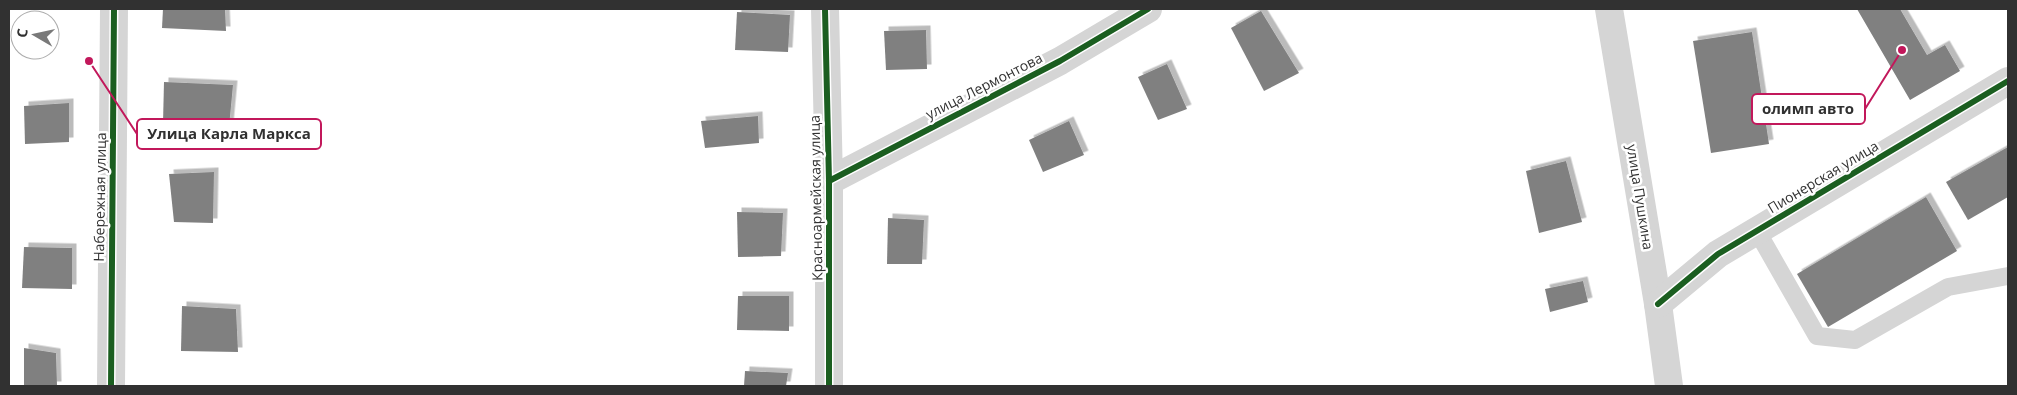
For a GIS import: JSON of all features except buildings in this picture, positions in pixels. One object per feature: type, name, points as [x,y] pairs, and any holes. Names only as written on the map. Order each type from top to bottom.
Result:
[{"type":"street","name":"Набережная улица","points":[[111,386],[114,9]]},
{"type":"street","name":"Красноармейская улица","points":[[825,9],[829,181],[829,386]]},
{"type":"street","name":"улица Лермонтова","points":[[829,181],[1060,61],[1148,9]]},
{"type":"street","name":"улица Пушкина","points":[[1609,9],[1658,304],[1669,386]]},
{"type":"street","name":"Пионерская улица","points":[[1658,304],[1718,254],[2008,80]]},
{"type":"lane","points":[[1757,231],[1817,336],[1855,340],[1948,287],[2008,276]]},
{"type":"cycle path","points":[[111,386],[114,9]]},
{"type":"cycle path","points":[[825,9],[829,181],[829,386]]},
{"type":"cycle path","points":[[829,181],[1060,61],[1148,9]]},
{"type":"cycle path","points":[[1658,304],[1718,254],[2008,81]]},
{"type":"place","name":"олимп авто","points":[[1902,50]]},
{"type":"place","name":"Улица Карла Маркса","points":[[89,61]]}]
